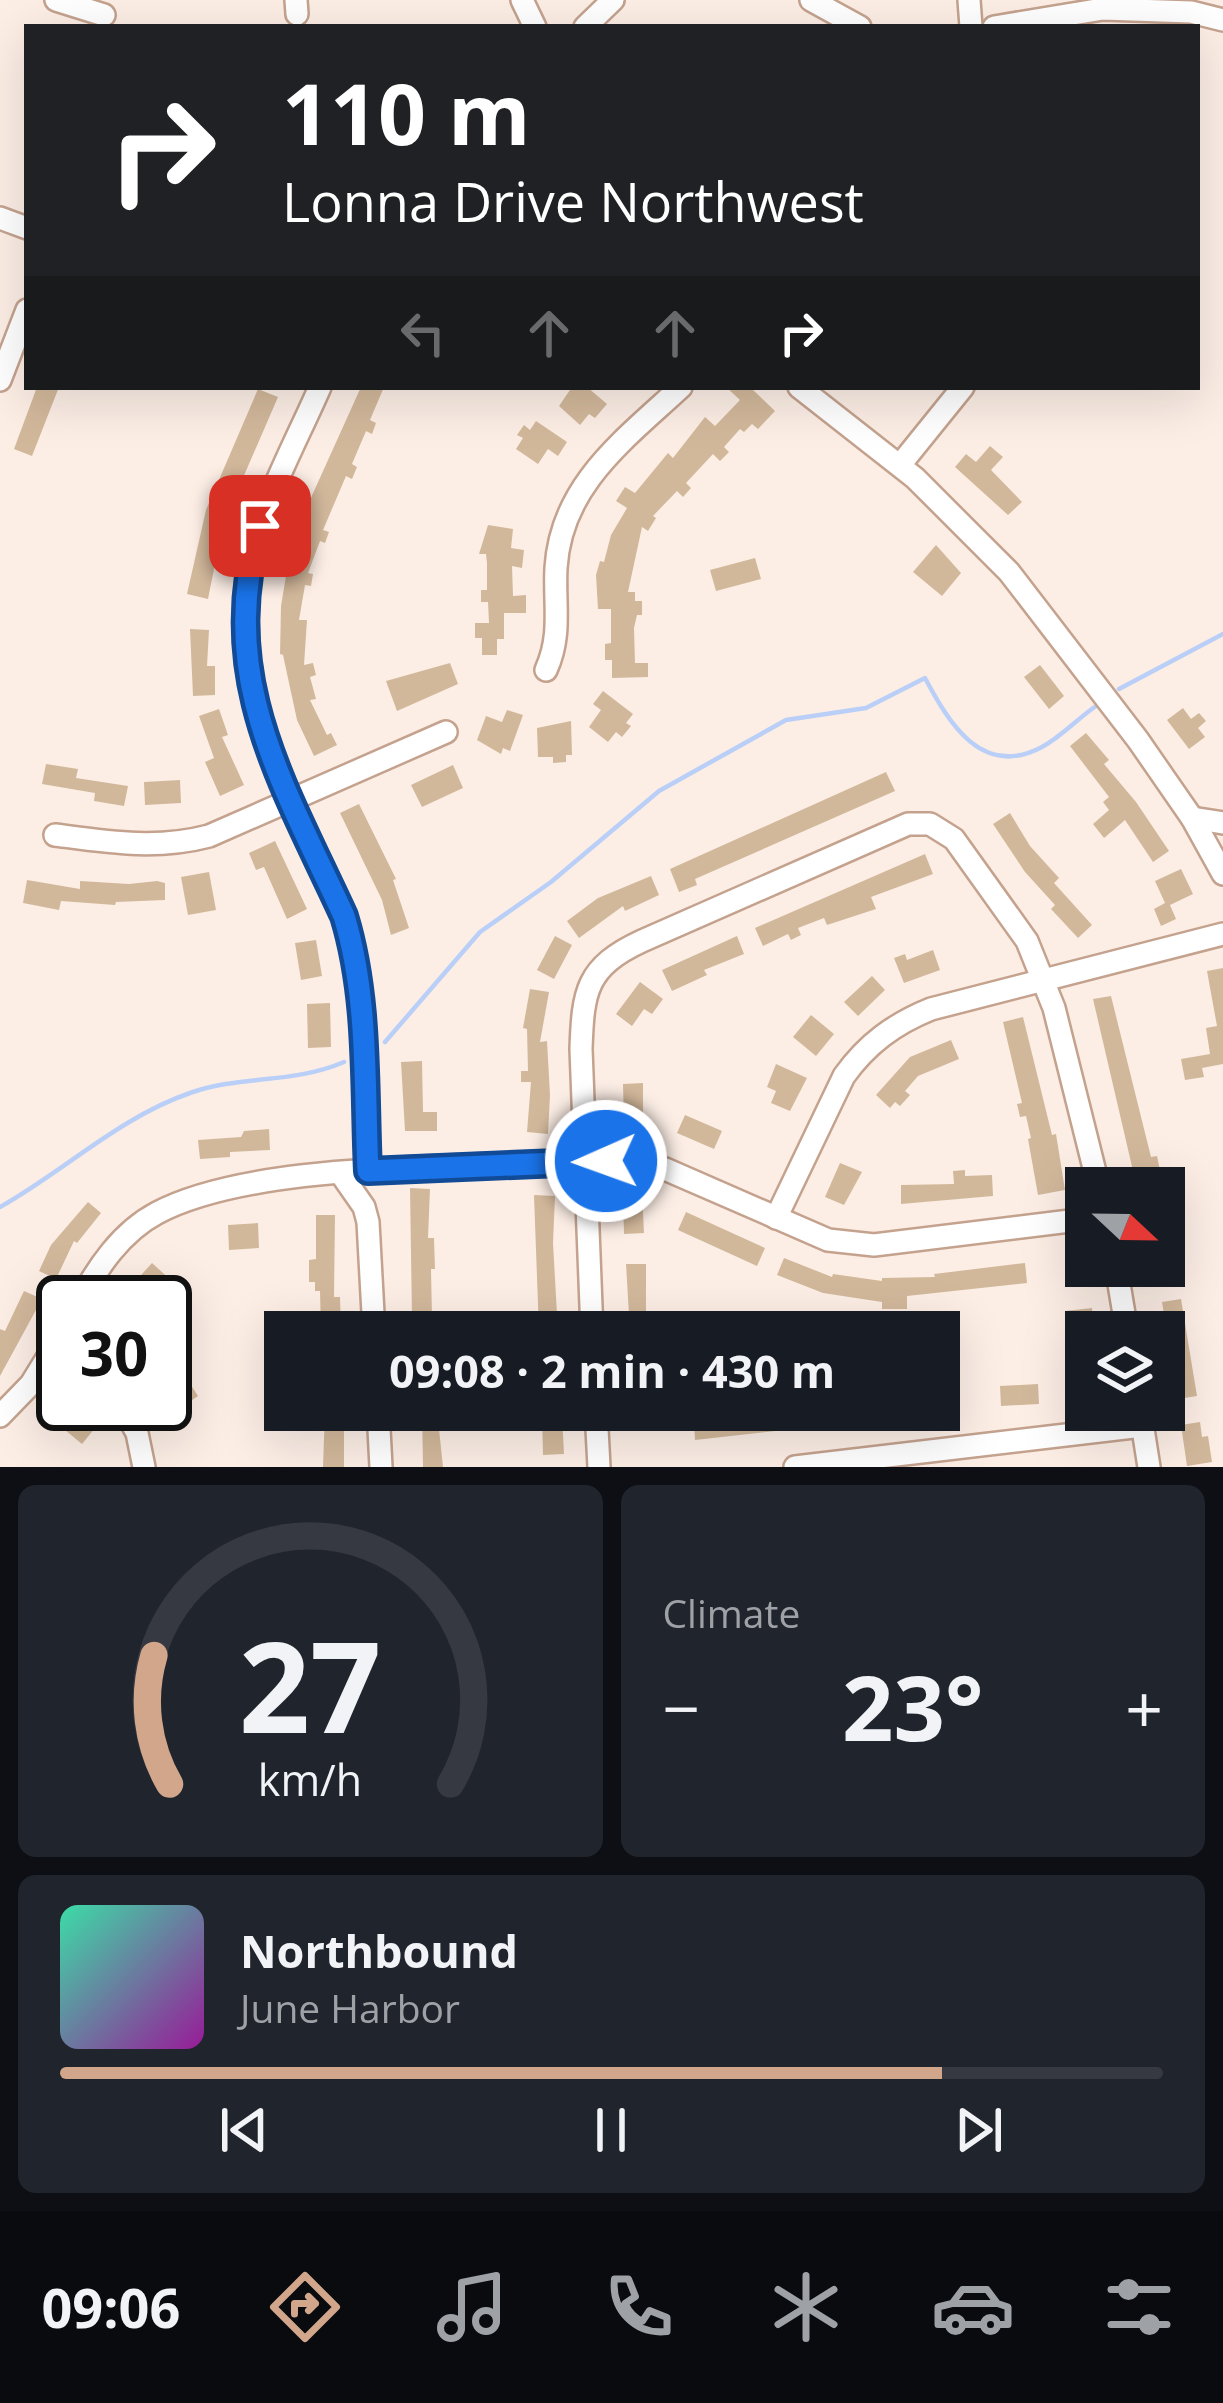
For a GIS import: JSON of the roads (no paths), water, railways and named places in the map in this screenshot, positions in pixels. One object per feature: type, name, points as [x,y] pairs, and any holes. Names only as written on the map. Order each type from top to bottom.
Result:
[{"type":"street","points":[[56,0],[105,14]]},
{"type":"street","points":[[588,24],[613,0]]},
{"type":"street","points":[[811,0],[855,24]]},
{"type":"street","points":[[1012,24],[1103,9],[1222,16]]},
{"type":"street","points":[[0,380],[24,318]]},
{"type":"street","points":[[319,390],[260,526],[244,602],[244,654],[254,706],[344,916],[356,961],[368,1171]]},
{"type":"street","points":[[546,670],[558,625],[556,569],[562,527],[576,493],[597,465],[678,390]]},
{"type":"street","points":[[803,390],[900,465],[970,531],[1046,616],[1192,818],[1223,874]]},
{"type":"street","points":[[900,465],[961,390]]},
{"type":"street","points":[[55,836],[127,845],[184,842],[446,732]]},
{"type":"street","points":[[1192,818],[1223,823]]},
{"type":"street","points":[[591,1311],[582,1004],[603,964],[642,940],[875,836],[918,823],[942,829],[955,839],[1027,940],[1046,980],[1094,1167]]},
{"type":"street","points":[[776,1218],[827,1105],[859,1056],[876,1040],[931,1009],[1223,934]]},
{"type":"street","points":[[98,1275],[124,1238],[158,1212],[211,1193],[368,1171],[626,1161],[665,1168],[828,1240],[874,1245],[1065,1222]]},
{"type":"street","points":[[341,1174],[364,1207],[368,1222],[373,1311]]},
{"type":"street","points":[[0,1416],[36,1379]]},
{"type":"street","points":[[795,1467],[1065,1429]]},
{"type":"street","points":[[136,1431],[144,1467]]},
{"type":"street","points":[[379,1431],[381,1467]]},
{"type":"street","points":[[597,1431],[599,1467]]},
{"type":"street","points":[[1143,1431],[1148,1467]]},
{"type":"waterway","points":[[1119,689],[1223,634]]},
{"type":"waterway","points":[[385,1042],[480,932],[551,882],[659,791],[786,720],[866,708],[925,678],[957,728],[985,751],[1002,756],[1042,747],[1096,706]]},
{"type":"waterway","points":[[0,1207],[164,1103],[209,1087],[306,1074],[344,1062]]}]
